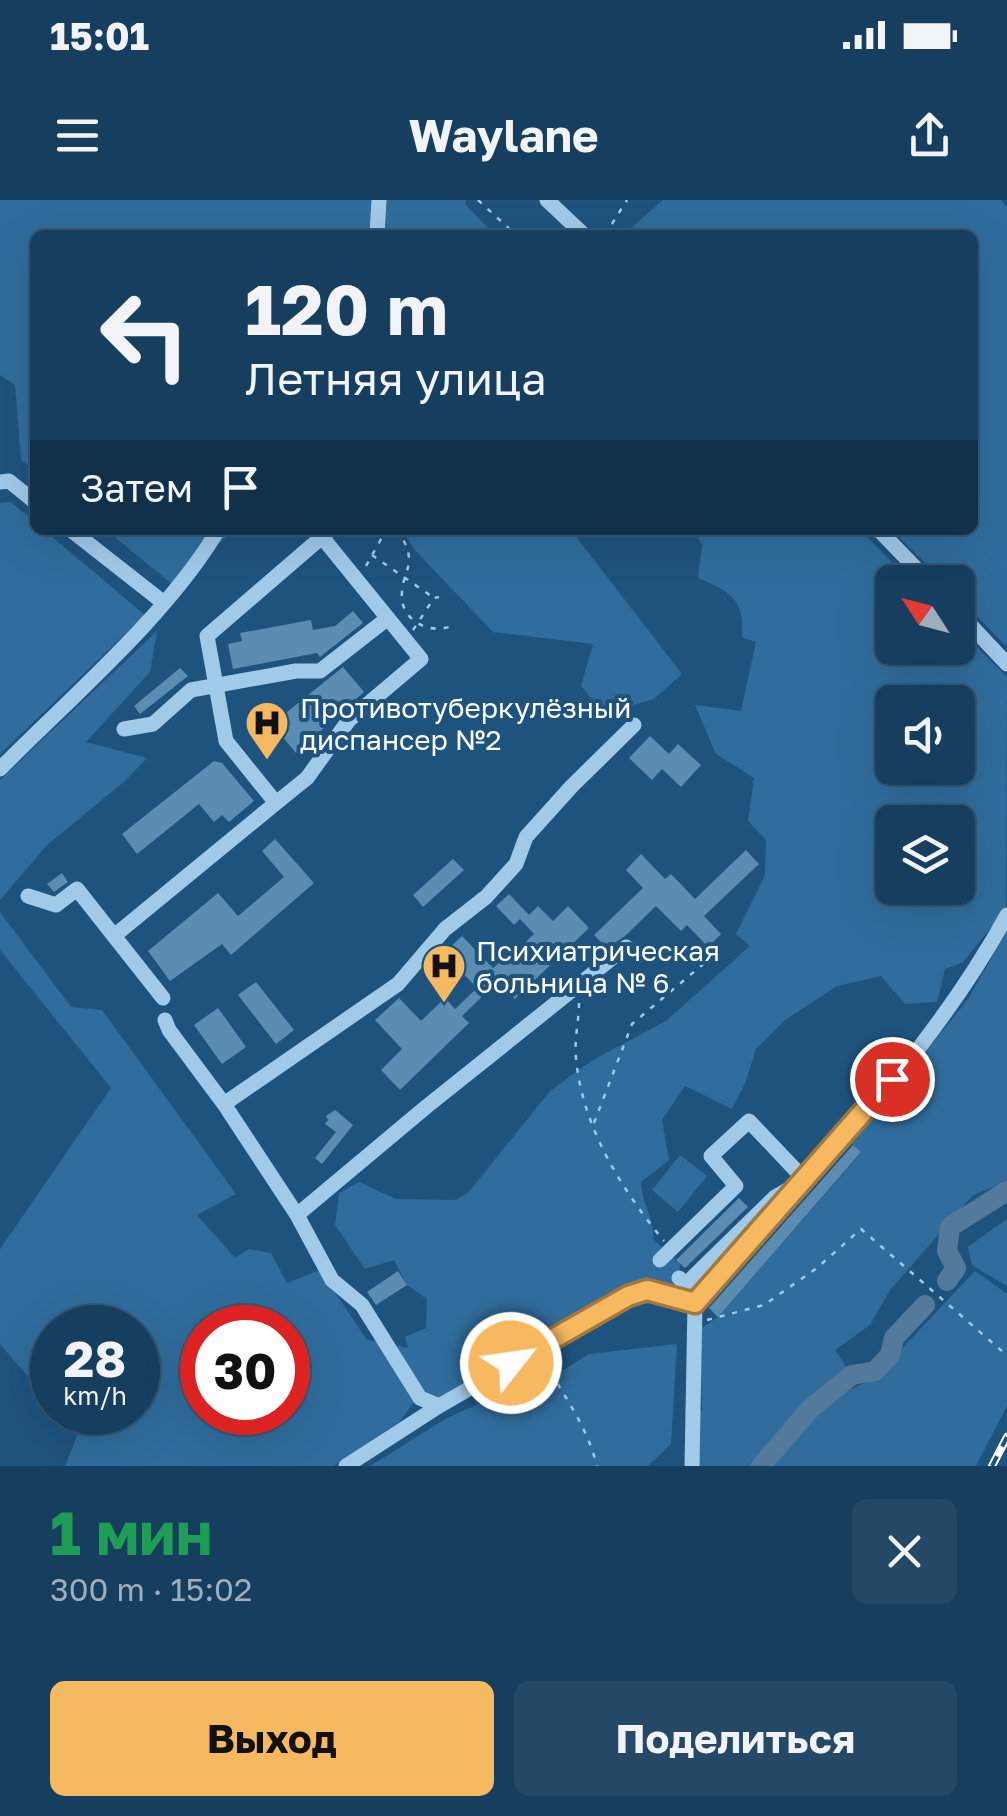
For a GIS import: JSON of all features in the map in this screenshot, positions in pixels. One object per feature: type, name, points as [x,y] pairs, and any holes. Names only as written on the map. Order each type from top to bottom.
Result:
[{"type":"street","points":[[377,230],[379,200]]},
{"type":"street","points":[[546,200],[579,230]]},
{"type":"street","points":[[3,479],[30,498]]},
{"type":"street","points":[[77,535],[164,603]]},
{"type":"street","points":[[0,769],[164,603],[215,535]]},
{"type":"street","points":[[276,803],[226,741],[207,636],[325,535]]},
{"type":"street","points":[[114,936],[307,778],[349,720],[421,659],[327,535]]},
{"type":"street","points":[[884,535],[913,565]]},
{"type":"street","points":[[124,728],[152,724],[191,690],[296,671],[320,671],[388,618]]},
{"type":"street","points":[[975,630],[1007,664]]},
{"type":"street","points":[[224,1104],[398,984],[445,928],[486,897],[516,864],[526,838],[634,725]]},
{"type":"street","points":[[28,896],[56,905],[77,889],[163,998]]},
{"type":"street","points":[[692,1466],[695,1303],[937,1028],[978,968],[1007,915]]},
{"type":"street","points":[[297,1215],[426,1106],[626,947]]},
{"type":"street","points":[[166,1020],[169,1030],[224,1104],[297,1215],[332,1280],[362,1305],[420,1398],[439,1406]]},
{"type":"street","points":[[665,1255],[736,1186],[711,1156],[749,1121],[805,1180]]},
{"type":"street","points":[[679,1278],[686,1284],[774,1197],[805,1180]]},
{"type":"street","points":[[346,1466],[439,1406],[628,1296],[647,1290],[695,1303]]},
{"type":"path","points":[[478,200],[511,230]]},
{"type":"path","points":[[608,230],[626,200]]},
{"type":"path","points":[[358,581],[383,535]]},
{"type":"path","points":[[399,535],[410,561],[404,578],[403,604],[417,624],[432,630],[452,626]]},
{"type":"path","points":[[372,555],[437,598],[406,640]]},
{"type":"path","points":[[594,1124],[632,1024],[708,960]]},
{"type":"path","points":[[579,988],[576,1053],[580,1084],[628,1196],[665,1255]]},
{"type":"path","points":[[695,1322],[764,1305],[817,1268],[861,1229],[1002,1351]]},
{"type":"path","points":[[532,1351],[546,1362],[565,1399],[572,1403],[591,1442],[597,1466]]},
{"type":"shaded area","points":[[0,200],[466,200],[465,204],[490,230],[30,230],[30,467],[21,460],[15,385],[0,375]]},
{"type":"shaded area","points":[[663,200],[1001,200],[1007,207],[1007,647],[975,614],[975,565],[927,565],[897,535],[978,535],[978,230],[629,230]]},
{"type":"shaded area","points":[[11,502],[30,518],[30,535],[50,535],[145,615],[0,754],[0,503]]},
{"type":"shaded area","points":[[112,535],[228,535],[173,585]]},
{"type":"shaded area","points":[[406,535],[575,535],[682,674],[654,699],[604,714],[581,686],[593,644],[493,632],[413,548]]},
{"type":"shaded area","points":[[697,535],[865,535],[895,565],[875,565],[875,665],[975,665],[975,645],[1007,677],[1006,909],[963,962],[945,969],[937,1002],[905,1004],[881,976],[837,986],[785,1020],[756,1049],[732,1109],[685,1086],[662,1120],[669,1160],[641,1182],[653,1239],[680,1264],[679,1278],[665,1297],[647,1290],[636,1280],[546,1333],[520,1334],[525,1346],[444,1396],[415,1401],[399,1422],[334,1466],[65,1466],[77,1435],[160,1435],[160,1305],[30,1305],[30,1379],[0,1344],[0,1249],[111,1088],[0,950],[0,912],[71,1007],[102,1010],[236,1194],[197,1215],[235,1258],[249,1249],[271,1253],[287,1283],[320,1270],[367,1340],[408,1348],[405,1337],[426,1328],[427,1299],[407,1285],[394,1260],[365,1269],[335,1225],[339,1193],[359,1182],[396,1199],[455,1200],[468,1193],[550,1091],[591,1061],[666,1021],[750,946],[736,934],[765,875],[766,840],[748,821],[754,778],[716,754],[695,705],[741,711],[756,642],[742,637],[738,605],[719,588],[698,578],[702,545]]},
{"type":"shaded area","points":[[157,631],[150,672],[86,742],[147,758],[47,845],[0,900],[0,780]]},
{"type":"shaded area","points":[[1007,931],[1007,1182],[973,1195],[890,1290],[870,1325],[835,1350],[852,1375],[815,1405],[872,1380],[975,1271],[1007,1294],[1007,1406],[976,1466],[698,1466],[696,1412],[702,1410],[700,1329],[718,1317],[861,1153],[852,1144],[968,999]]},
{"type":"shaded area","points":[[680,1155],[707,1176],[678,1212],[652,1190]]},
{"type":"shaded area","points":[[1007,1219],[1007,1286],[972,1265],[968,1247]]},
{"type":"shaded area","points":[[677,1344],[671,1444],[648,1466],[370,1466],[447,1418],[565,1369],[589,1354]]},
{"type":"building","points":[[353,611],[363,623],[320,657],[317,653],[233,669],[228,644],[242,641],[240,633],[311,620],[313,630],[335,626]]},
{"type":"building","points":[[343,667],[364,692],[296,753],[272,724]]},
{"type":"building","points":[[180,668],[188,676],[140,714],[134,706]]},
{"type":"building","points":[[650,736],[669,754],[678,744],[701,765],[681,787],[662,769],[652,780],[629,758]]},
{"type":"building","points":[[214,761],[222,763],[254,801],[229,822],[222,815],[214,822],[199,804],[137,854],[122,834]]},
{"type":"building","points":[[275,839],[314,883],[231,955],[222,944],[170,981],[148,951],[218,893],[238,916],[284,877],[262,851]]},
{"type":"building","points":[[746,850],[759,864],[704,916],[721,934],[708,947],[687,925],[681,931],[656,906],[607,948],[594,935],[643,888],[626,870],[641,854],[665,879],[671,874],[695,899]]},
{"type":"building","points":[[453,859],[464,870],[423,907],[413,895]]},
{"type":"building","points":[[62,873],[68,882],[54,892],[47,884]]},
{"type":"building","points":[[509,894],[529,915],[538,906],[553,921],[568,906],[589,928],[515,999],[498,981],[462,1016],[469,1023],[400,1090],[381,1070],[402,1049],[375,1020],[399,998],[421,1021],[445,998],[455,1009],[477,988],[455,965],[451,968],[440,957],[462,936],[493,968],[534,934],[520,919],[514,925],[496,906]]},
{"type":"building","points":[[256,982],[294,1030],[276,1044],[238,995]]},
{"type":"building","points":[[218,1008],[246,1047],[222,1064],[194,1025]]},
{"type":"building","points":[[335,1110],[353,1125],[322,1164],[315,1158],[336,1132],[325,1124],[326,1116]]},
{"type":"building","points":[[853,1145],[861,1152],[718,1317],[709,1308]]},
{"type":"building","points":[[739,1198],[748,1207],[685,1268],[676,1260]]},
{"type":"building","points":[[398,1271],[407,1285],[376,1305],[367,1292]]},
{"type":"waterway","points":[[947,1281],[956,1268],[947,1251],[950,1227],[1007,1191]]},
{"type":"waterway","points":[[761,1466],[811,1408],[852,1375],[875,1371],[890,1355],[894,1338],[925,1305]]},
{"type":"railway","points":[[992,1466],[1007,1437]]},
{"type":"place","name":"Противотуберкулёзный диспансер №2","points":[[267,761]]},
{"type":"place","name":"Психиатрическая больница № 6","points":[[444,1004]]},
{"type":"route","points":[[511,1363],[628,1296],[647,1290],[695,1303],[892,1079]]}]
